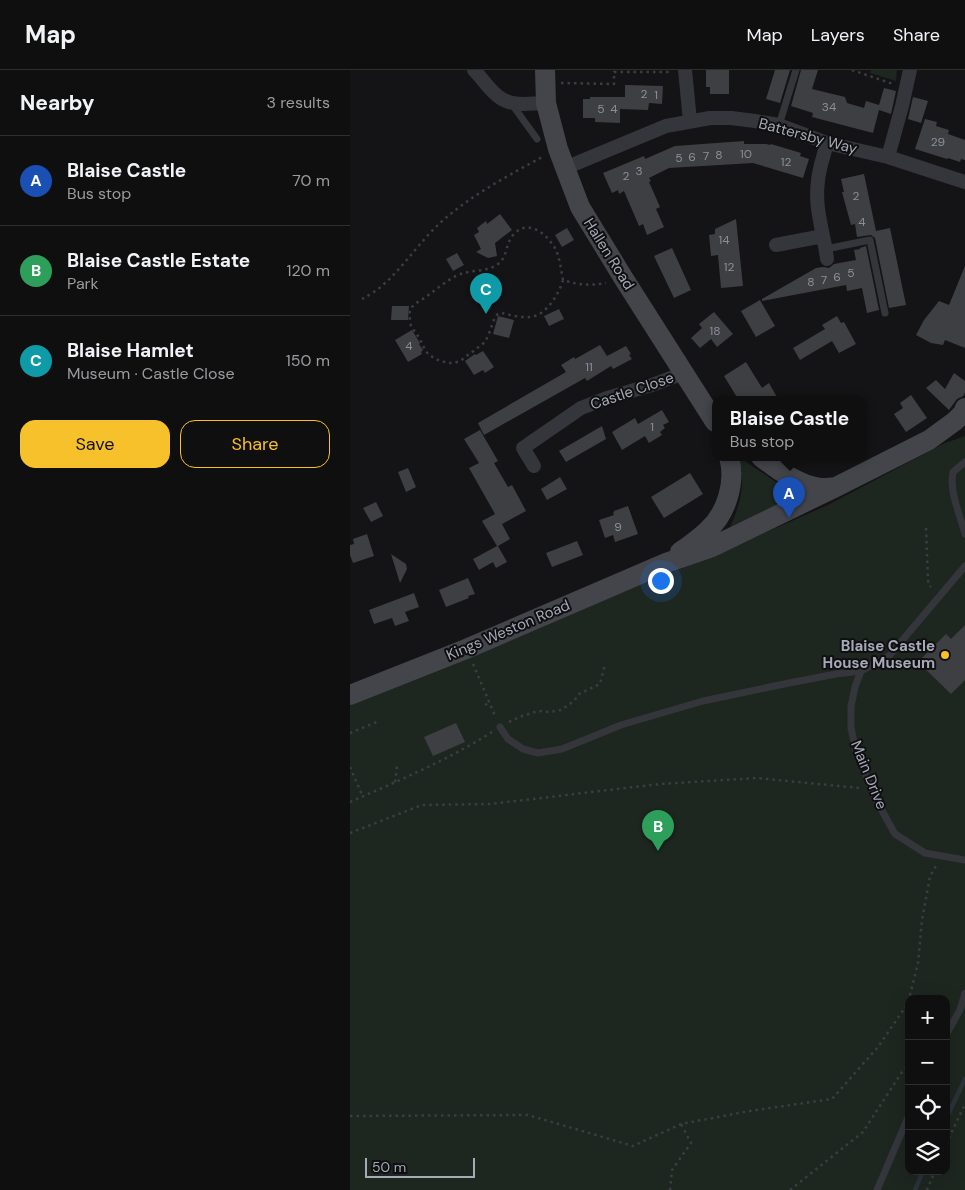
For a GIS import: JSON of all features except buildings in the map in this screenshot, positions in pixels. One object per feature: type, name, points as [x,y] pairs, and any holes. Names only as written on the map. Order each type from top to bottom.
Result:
[{"type":"main road","name":"Hallen Road","points":[[545,76],[546,103],[558,149],[580,207],[712,417]]},
{"type":"main road","points":[[666,563],[712,546],[929,440],[955,421],[964,411]]},
{"type":"main road","points":[[666,563],[710,529],[721,514],[728,497],[731,480],[730,461]]},
{"type":"main road","points":[[766,461],[778,470],[804,483],[820,488],[836,487]]},
{"type":"main road","name":"Kings Weston Road","points":[[350,695],[666,563]]},
{"type":"street","points":[[474,70],[494,93],[502,99],[519,104],[546,103]]},
{"type":"street","points":[[888,157],[910,70]]},
{"type":"street","points":[[685,71],[690,121]]},
{"type":"street","name":"Battersby Way","points":[[565,168],[666,126],[710,118],[731,118],[779,125],[828,143],[888,157],[965,182]]},
{"type":"street","points":[[776,245],[825,248],[817,202],[818,180],[828,143]]},
{"type":"street","name":"Castle Close","points":[[534,466],[523,448],[581,408],[684,374]]},
{"type":"lane","points":[[779,125],[796,70]]},
{"type":"lane","points":[[511,102],[537,139]]},
{"type":"lane","points":[[825,248],[870,240],[885,313]]},
{"type":"lane","points":[[965,462],[952,472],[952,489],[963,521],[965,534]]},
{"type":"lane","points":[[500,727],[508,739],[523,749],[538,753],[562,749],[622,725],[703,701],[798,681],[861,671],[889,656],[965,566]]},
{"type":"lane","name":"Main Drive","points":[[861,671],[851,706],[851,728],[856,751],[875,798],[895,834],[925,853],[965,860]]},
{"type":"lane","points":[[950,1028],[960,1010],[965,992]]},
{"type":"lane","points":[[877,1190],[905,1124]]},
{"type":"path","points":[[852,70],[906,88]]},
{"type":"path","points":[[545,76],[614,84],[614,72],[685,71]]},
{"type":"path","points":[[362,299],[383,286],[438,224],[493,184],[558,149]]},
{"type":"path","points":[[531,227],[551,242],[556,251],[563,280],[562,286],[552,301],[536,316],[528,318],[502,313],[498,314],[485,342],[456,363],[448,363],[429,355],[411,326],[409,314],[416,303],[459,275],[467,272],[487,270],[500,263],[505,257],[507,245],[513,235],[521,228],[531,227]]},
{"type":"path","points":[[563,280],[586,285],[606,283]]},
{"type":"path","points":[[926,528],[928,580],[931,587]]},
{"type":"path","points":[[466,648],[500,727]]},
{"type":"path","points":[[350,802],[459,750],[522,716],[538,711],[550,712],[561,710],[574,701],[579,694],[600,684],[605,665]]},
{"type":"path","points":[[485,705],[490,703]]},
{"type":"path","points":[[350,733],[379,721]]},
{"type":"path","points":[[395,782],[397,766]]},
{"type":"path","points":[[350,767],[363,797]]},
{"type":"path","points":[[350,833],[422,805],[490,804],[660,784],[758,778],[871,789]]},
{"type":"path","points":[[350,1116],[528,1115],[634,1146],[681,1124],[750,1111],[832,1099],[878,1047],[908,1003],[918,963],[922,920],[930,876],[942,856]]},
{"type":"path","points":[[790,1190],[863,1132],[905,1069]]},
{"type":"path","points":[[950,1136],[965,1104]]},
{"type":"path","points":[[670,1190],[672,1170],[691,1143],[681,1124]]},
{"type":"path","points":[[926,1190],[933,1175]]},
{"type":"shaded area","points":[[871,70],[897,70],[896,81],[870,73]]},
{"type":"shaded area","points":[[965,436],[965,1190],[350,1190],[350,703],[707,558],[828,505],[945,443]]},
{"type":"shaded area","points":[[740,461],[745,461],[776,482],[800,495],[730,527],[740,501],[742,476]]},
{"type":"waterway","points":[[950,1111],[965,1079]]},
{"type":"waterway","points":[[915,1190],[921,1175]]},
{"type":"place","name":"Blaise Hamlet","points":[[486,314]]},
{"type":"place","name":"Blaise Castle","points":[[789,518]]},
{"type":"place","name":"Blaise Castle House Museum","points":[[945,655]]},
{"type":"place","name":"Blaise Castle Estate","points":[[658,851]]}]
